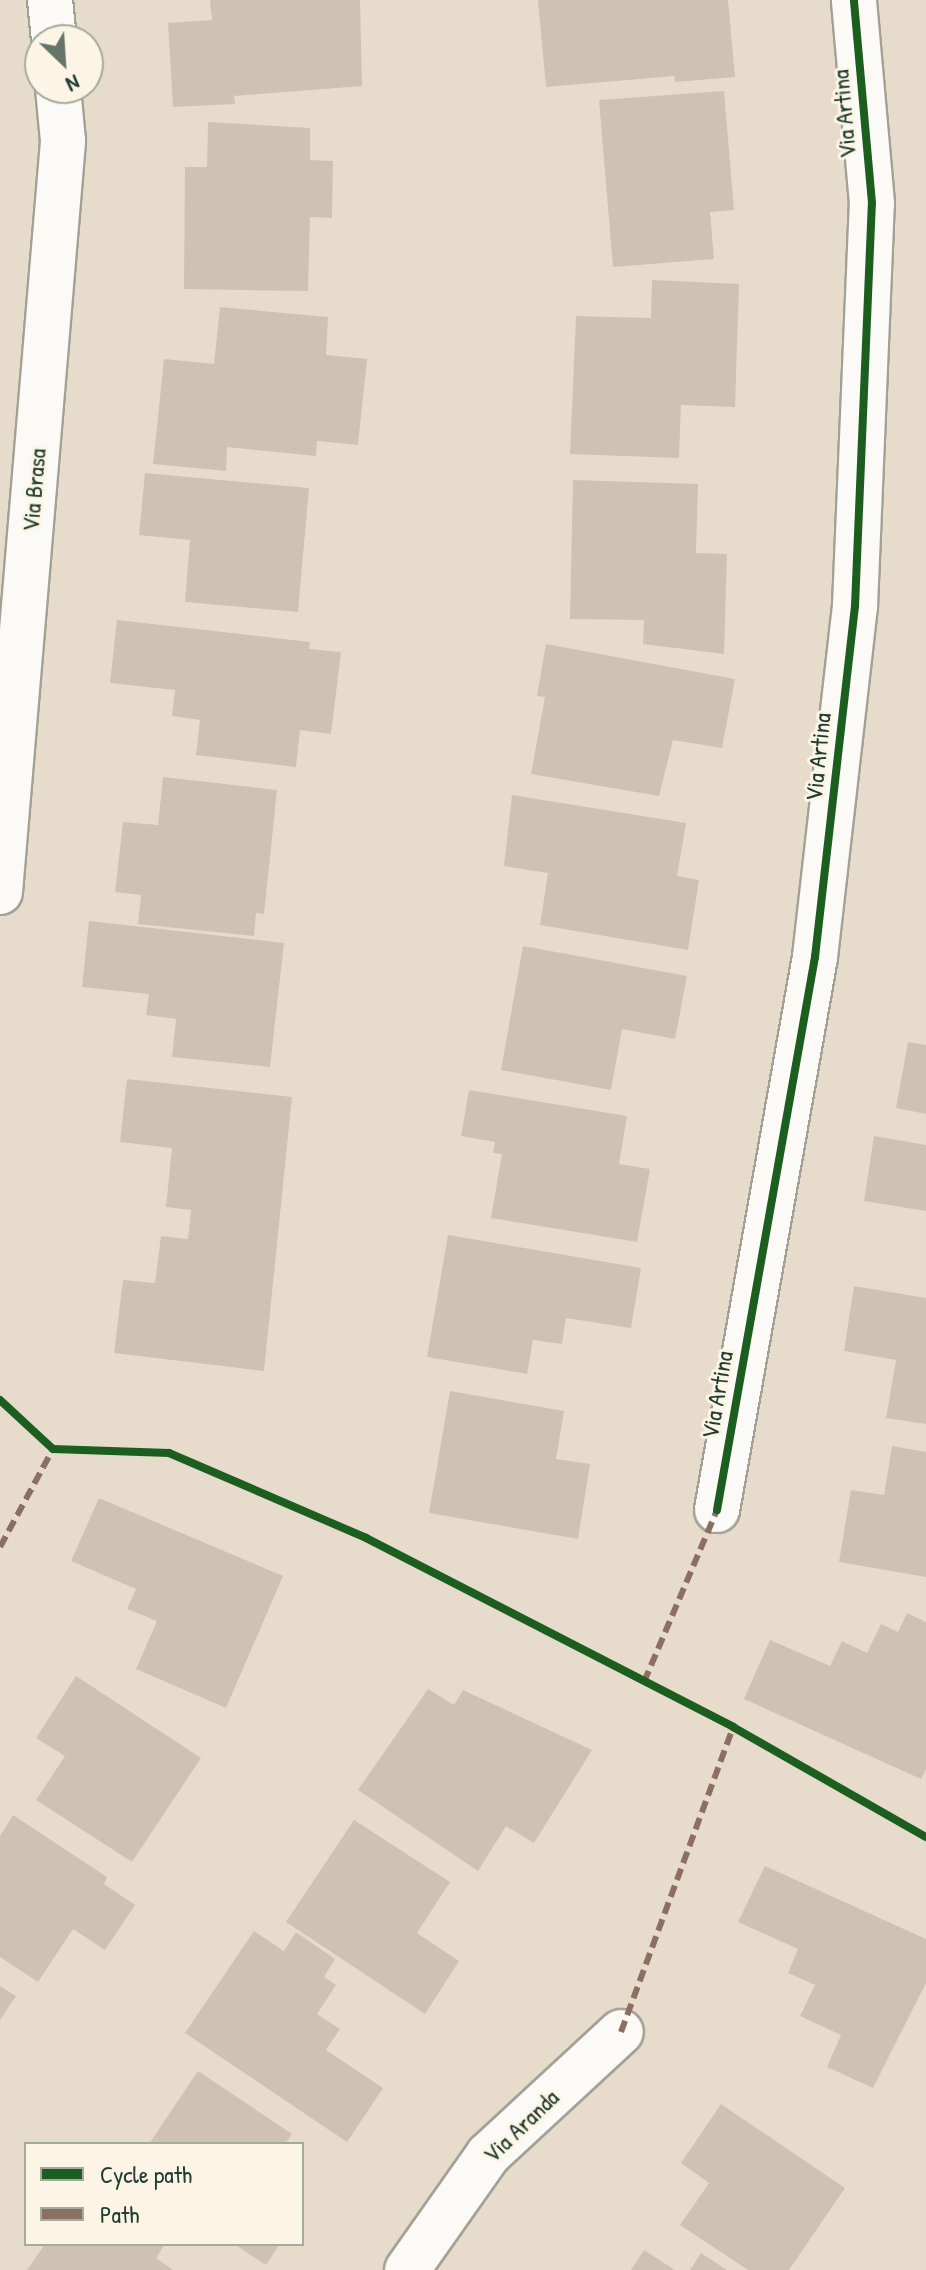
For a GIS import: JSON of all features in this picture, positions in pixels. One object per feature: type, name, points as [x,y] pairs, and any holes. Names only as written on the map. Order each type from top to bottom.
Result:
[{"type":"street","points":[[50,0],[52,24]]},
{"type":"street","name":"Via Artina","points":[[717,1510],[815,957],[855,606],[872,203],[854,0]]},
{"type":"street","name":"Via Brasa","points":[[0,892],[63,141],[60,104]]},
{"type":"street","name":"Via Aranda","points":[[407,2270],[488,2155],[621,2032]]},
{"type":"building","points":[[210,0],[360,0],[362,86],[234,96],[235,104],[173,107],[168,23],[212,20]]},
{"type":"building","points":[[538,0],[728,0],[735,77],[675,82],[674,76],[546,87]]},
{"type":"building","points":[[724,91],[734,210],[710,212],[714,259],[613,267],[599,100]]},
{"type":"building","points":[[208,122],[310,128],[310,160],[333,161],[332,218],[310,217],[308,291],[184,289],[185,167],[207,167]]},
{"type":"building","points":[[652,280],[739,284],[735,407],[681,405],[679,458],[570,454],[576,316],[651,318]]},
{"type":"building","points":[[220,307],[328,317],[326,355],[367,359],[358,445],[317,441],[316,456],[227,447],[226,471],[153,464],[164,359],[214,364]]},
{"type":"building","points":[[145,473],[309,488],[298,612],[185,602],[190,540],[139,535]]},
{"type":"building","points":[[573,480],[698,484],[696,553],[727,554],[724,654],[643,644],[644,620],[570,619]]},
{"type":"building","points":[[117,620],[310,642],[309,649],[341,652],[331,734],[300,730],[296,767],[196,755],[200,720],[172,716],[175,690],[110,683]]},
{"type":"building","points":[[546,644],[735,679],[722,748],[673,740],[659,796],[531,774],[545,697],[537,696]]},
{"type":"building","points":[[163,777],[277,790],[264,914],[256,913],[254,936],[138,924],[141,895],[115,892],[123,822],[158,825]]},
{"type":"building","points":[[512,795],[686,823],[677,876],[699,880],[688,950],[540,925],[548,873],[504,866]]},
{"type":"building","points":[[89,921],[284,943],[270,1067],[172,1057],[176,1019],[146,1015],[149,994],[82,987]]},
{"type":"building","points":[[523,946],[687,976],[675,1039],[622,1029],[611,1090],[501,1070]]},
{"type":"building","points":[[908,1042],[926,1045],[926,1114],[896,1108]]},
{"type":"building","points":[[127,1079],[292,1097],[264,1371],[114,1353],[123,1280],[155,1283],[161,1236],[188,1239],[191,1210],[166,1207],[172,1148],[120,1142]]},
{"type":"building","points":[[469,1090],[627,1116],[619,1164],[650,1169],[637,1242],[491,1218],[502,1154],[493,1153],[495,1142],[461,1136]]},
{"type":"building","points":[[874,1136],[926,1145],[926,1211],[864,1201]]},
{"type":"building","points":[[448,1235],[641,1268],[631,1328],[566,1318],[562,1344],[533,1340],[527,1374],[427,1357]]},
{"type":"building","points":[[854,1286],[926,1298],[926,1424],[886,1418],[896,1360],[844,1351]]},
{"type":"building","points":[[450,1391],[564,1411],[556,1459],[590,1464],[578,1539],[429,1513]]},
{"type":"building","points":[[892,1446],[926,1452],[926,1577],[839,1562],[851,1490],[884,1495]]},
{"type":"building","points":[[99,1498],[283,1576],[226,1708],[136,1669],[157,1621],[127,1609],[136,1589],[71,1561]]},
{"type":"building","points":[[907,1613],[926,1622],[926,1769],[921,1779],[744,1699],[770,1640],[830,1666],[842,1641],[867,1653],[881,1624],[898,1632]]},
{"type":"building","points":[[76,1676],[201,1758],[132,1862],[36,1800],[65,1756],[36,1738]]},
{"type":"building","points":[[428,1689],[454,1705],[463,1690],[592,1750],[534,1843],[506,1826],[478,1871],[358,1790]]},
{"type":"building","points":[[13,1815],[107,1877],[104,1884],[135,1905],[105,1950],[73,1929],[38,1982],[0,1957],[0,1836]]},
{"type":"building","points":[[354,1820],[450,1882],[417,1933],[459,1961],[425,2014],[286,1922]]},
{"type":"building","points":[[765,1866],[926,1939],[926,1983],[873,2088],[827,2067],[841,2035],[800,2016],[815,1985],[788,1973],[798,1949],[738,1922]]},
{"type":"building","points":[[254,1931],[284,1951],[296,1932],[335,1959],[324,1977],[336,1985],[317,2014],[340,2029],[326,2050],[383,2088],[347,2142],[185,2033]]},
{"type":"building","points":[[0,1986],[16,1996],[0,2020]]},
{"type":"building","points":[[198,2071],[292,2134],[286,2142],[150,2142]]},
{"type":"building","points":[[721,2104],[845,2188],[789,2270],[748,2270],[680,2225],[709,2183],[681,2163]]},
{"type":"building","points":[[44,2246],[164,2246],[156,2258],[173,2270],[27,2270]]},
{"type":"building","points":[[237,2246],[279,2246],[266,2265]]},
{"type":"building","points":[[644,2250],[675,2270],[631,2270]]},
{"type":"building","points":[[701,2253],[727,2270],[690,2270]]},
{"type":"marked path","points":[[0,1547],[53,1449]]},
{"type":"marked path","points":[[644,1682],[717,1510]]},
{"type":"marked path","points":[[621,2032],[733,1727]]},
{"type":"cycle path","points":[[717,1510],[815,957],[855,606],[872,203],[854,0]]},
{"type":"cycle path","points":[[0,1400],[53,1449],[169,1453],[366,1538],[733,1727],[926,1837]]}]
